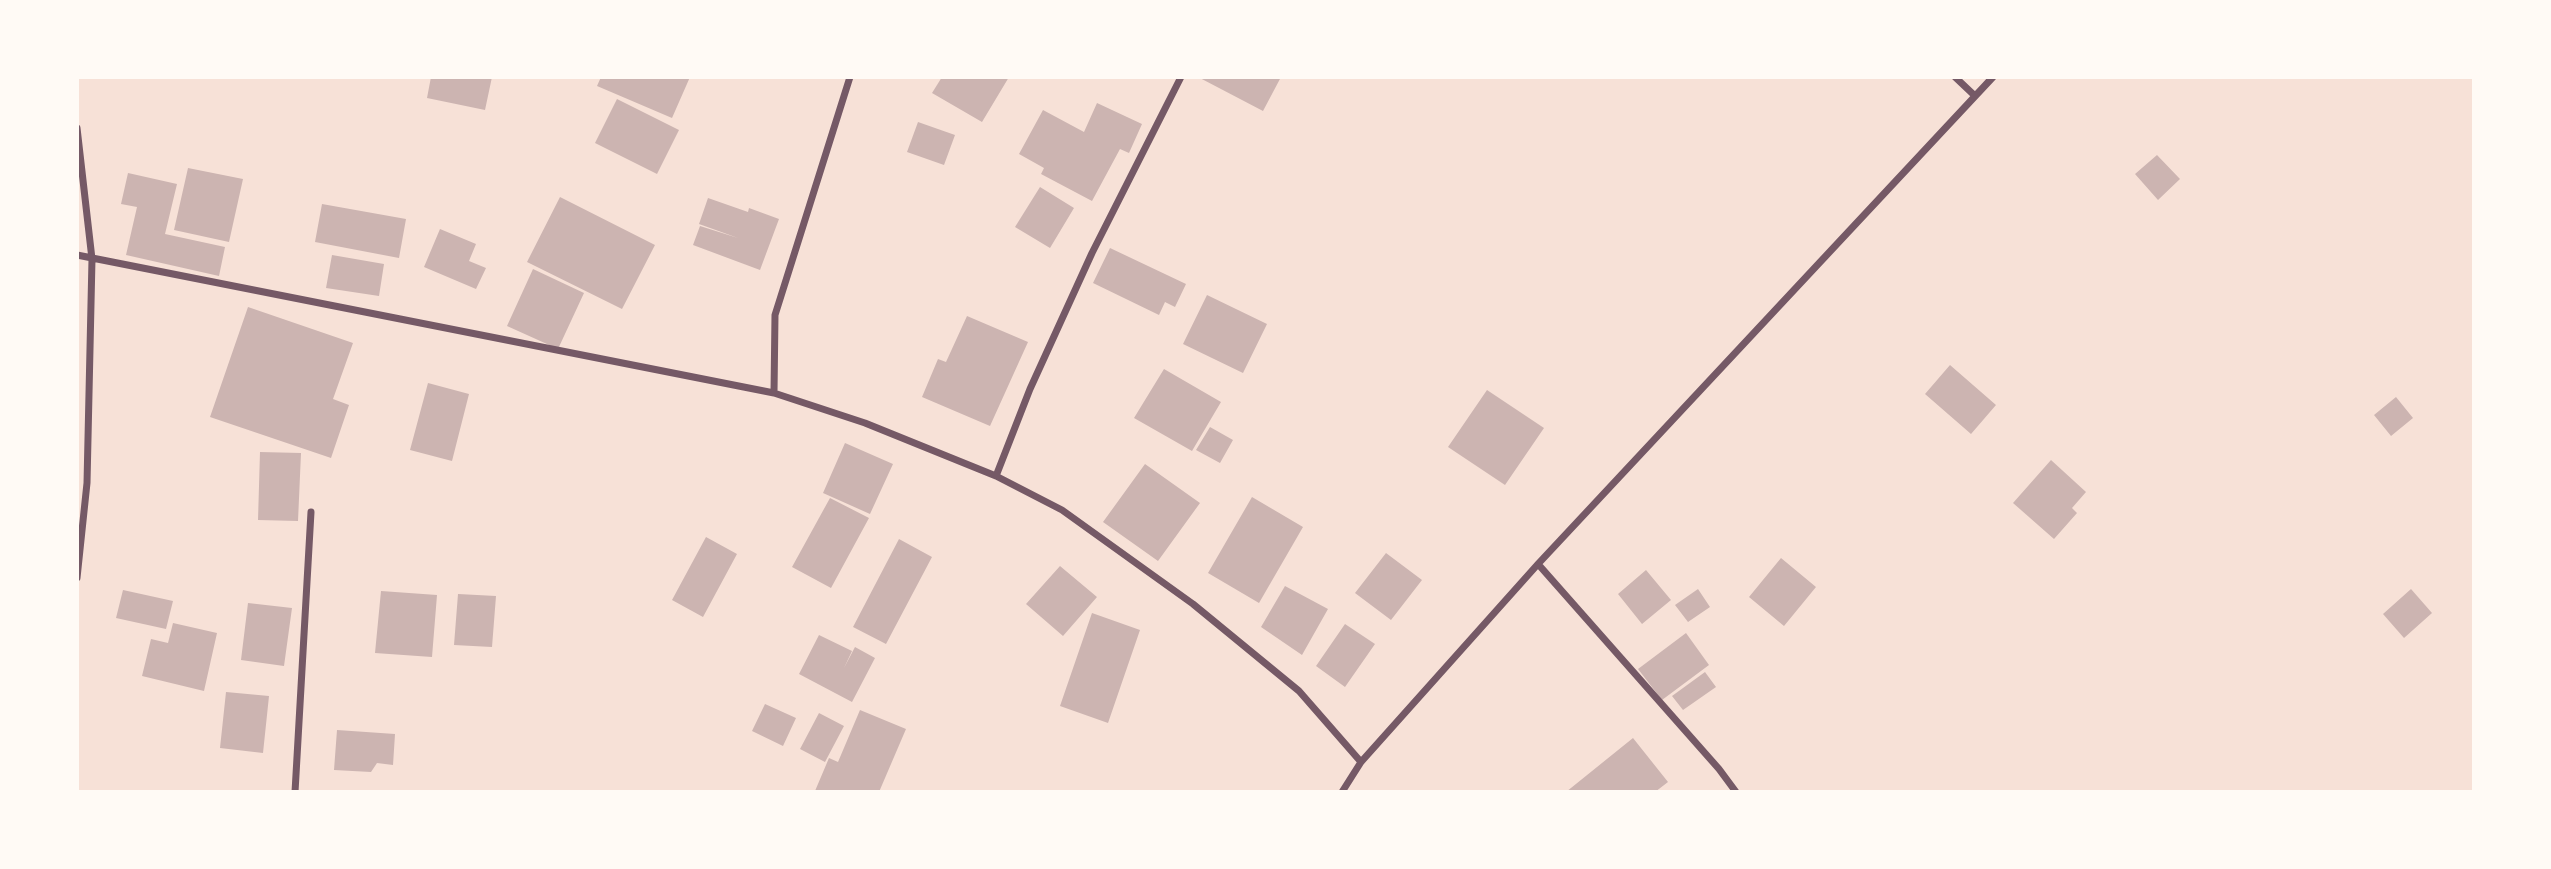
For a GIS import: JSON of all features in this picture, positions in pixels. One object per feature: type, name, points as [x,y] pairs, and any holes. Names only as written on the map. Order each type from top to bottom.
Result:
[{"type":"street","points":[[774,393],[775,315],[850,77]]},
{"type":"street","points":[[996,476],[1030,389],[1087,265],[1181,77]]},
{"type":"street","points":[[1955,77],[1974,95]]},
{"type":"street","points":[[1342,792],[1361,762],[1538,564],[1993,77]]},
{"type":"street","points":[[77,128],[92,259],[87,483],[77,578]]},
{"type":"street","points":[[77,255],[774,393],[865,423],[996,476],[1062,510],[1193,604],[1300,691],[1361,762]]},
{"type":"street","points":[[295,792],[311,512]]},
{"type":"street","points":[[1538,564],[1719,769],[1736,792]]},
{"type":"building","points":[[431,77],[492,77],[485,110],[427,98]]},
{"type":"building","points":[[601,77],[690,77],[672,118],[597,86]]},
{"type":"building","points":[[942,77],[1009,77],[982,122],[932,93]]},
{"type":"building","points":[[1198,77],[1281,77],[1263,111]]},
{"type":"building","points":[[617,99],[679,130],[657,174],[595,143]]},
{"type":"building","points":[[1097,103],[1142,124],[1129,153],[1120,149],[1092,201],[1041,174],[1044,168],[1019,154],[1043,110],[1084,132]]},
{"type":"building","points":[[918,122],[955,135],[944,165],[907,152]]},
{"type":"building","points":[[2157,155],[2180,179],[2158,200],[2135,174]]},
{"type":"building","points":[[188,168],[243,179],[229,242],[174,230]]},
{"type":"building","points":[[128,173],[177,184],[165,234],[225,247],[219,276],[126,255],[137,207],[121,204]]},
{"type":"building","points":[[1040,187],[1074,208],[1050,248],[1015,227]]},
{"type":"building","points":[[560,197],[655,245],[622,309],[527,262]]},
{"type":"building","points":[[708,198],[779,219],[760,270],[693,245],[700,226],[738,238],[699,224]]},
{"type":"building","points":[[322,204],[406,219],[399,258],[315,242]]},
{"type":"building","points":[[440,229],[476,244],[469,261],[486,268],[476,289],[424,267]]},
{"type":"building","points":[[1110,248],[1186,284],[1175,307],[1165,302],[1159,315],[1093,283]]},
{"type":"building","points":[[332,255],[384,264],[379,296],[326,288]]},
{"type":"building","points":[[533,269],[584,293],[558,349],[507,326]]},
{"type":"building","points":[[1207,295],[1267,324],[1243,373],[1183,344]]},
{"type":"building","points":[[248,307],[353,343],[333,399],[349,405],[331,458],[210,417]]},
{"type":"building","points":[[967,316],[1028,342],[990,426],[922,397],[938,359],[946,362]]},
{"type":"building","points":[[1950,365],[1996,405],[1971,434],[1925,394]]},
{"type":"building","points":[[1164,369],[1221,402],[1192,451],[1134,418]]},
{"type":"building","points":[[428,383],[469,394],[452,461],[410,450]]},
{"type":"building","points":[[1487,390],[1544,428],[1505,485],[1448,447]]},
{"type":"building","points":[[2396,397],[2413,418],[2391,436],[2374,415]]},
{"type":"building","points":[[1210,427],[1233,440],[1220,463],[1196,450]]},
{"type":"building","points":[[845,443],[893,464],[870,514],[823,493]]},
{"type":"building","points":[[260,452],[301,453],[298,521],[258,520]]},
{"type":"building","points":[[2051,460],[2086,492],[2072,508],[2077,513],[2054,539],[2013,503]]},
{"type":"building","points":[[1145,464],[1200,503],[1158,561],[1103,522]]},
{"type":"building","points":[[1252,497],[1303,527],[1259,603],[1208,573]]},
{"type":"building","points":[[830,498],[869,518],[831,588],[792,567]]},
{"type":"building","points":[[706,537],[737,554],[703,617],[672,600]]},
{"type":"building","points":[[899,539],[932,557],[886,644],[853,627]]},
{"type":"building","points":[[1386,553],[1422,580],[1391,620],[1355,593]]},
{"type":"building","points":[[1781,558],[1816,587],[1784,626],[1749,597]]},
{"type":"building","points":[[1060,566],[1097,597],[1063,636],[1026,604]]},
{"type":"building","points":[[1646,570],[1671,600],[1642,624],[1618,594]]},
{"type":"building","points":[[1285,586],[1328,609],[1302,655],[1261,627]]},
{"type":"building","points":[[1698,589],[1710,607],[1688,622],[1675,605]]},
{"type":"building","points":[[2411,589],[2432,613],[2404,638],[2383,614]]},
{"type":"building","points":[[123,590],[173,601],[166,629],[116,618]]},
{"type":"building","points":[[381,591],[437,595],[432,657],[375,653]]},
{"type":"building","points":[[458,594],[496,596],[492,647],[454,645]]},
{"type":"building","points":[[248,603],[292,608],[284,666],[241,660]]},
{"type":"building","points":[[1092,613],[1140,630],[1108,723],[1060,706]]},
{"type":"building","points":[[173,623],[217,633],[204,691],[142,676],[151,639],[168,643]]},
{"type":"building","points":[[1345,624],[1375,644],[1345,687],[1316,666]]},
{"type":"building","points":[[1686,633],[1709,665],[1662,700],[1638,669]]},
{"type":"building","points":[[819,635],[852,651],[844,668],[855,647],[875,658],[852,702],[799,674]]},
{"type":"building","points":[[1705,672],[1716,687],[1683,710],[1672,696]]},
{"type":"building","points":[[226,692],[269,696],[263,753],[220,748]]},
{"type":"building","points":[[765,704],[796,718],[783,746],[752,731]]},
{"type":"building","points":[[860,710],[906,729],[879,792],[815,791],[829,758],[838,762]]},
{"type":"building","points":[[819,713],[844,726],[825,762],[800,749]]},
{"type":"building","points":[[337,730],[395,734],[393,765],[377,763],[371,772],[334,770]]},
{"type":"building","points":[[1633,738],[1668,782],[1655,792],[1566,792]]}]
